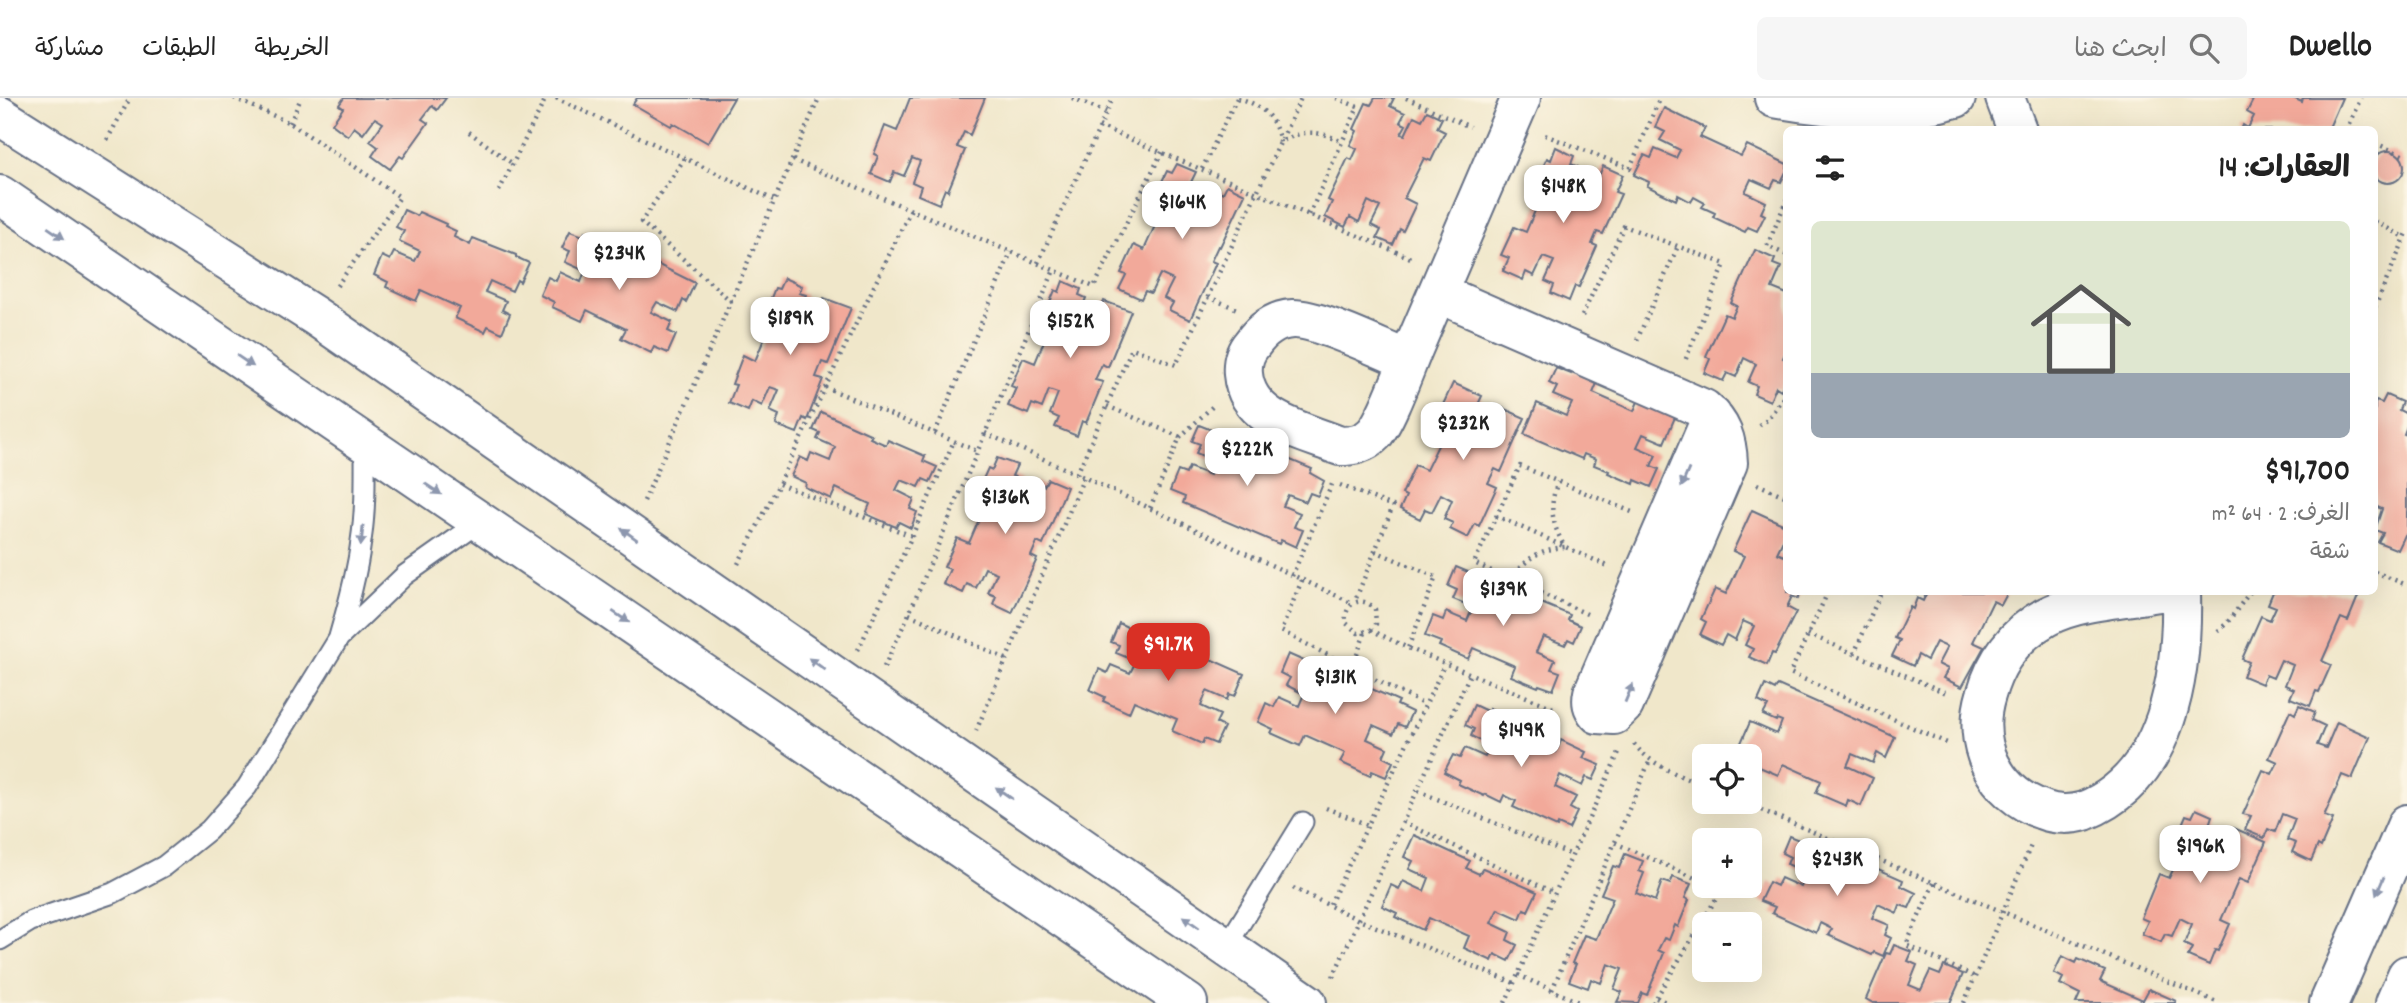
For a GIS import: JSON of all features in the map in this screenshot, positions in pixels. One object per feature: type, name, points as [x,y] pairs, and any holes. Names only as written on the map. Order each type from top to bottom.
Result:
[{"type":"street","points":[[1774,98],[1825,107],[1882,109],[1939,103],[1956,98]]},
{"type":"street","points":[[2005,98],[2016,126]]},
{"type":"street","points":[[0,116],[315,316],[1226,947],[1319,991]]},
{"type":"street","points":[[1408,360],[1310,321],[1291,319],[1273,324],[1258,335],[1247,349],[1243,368],[1244,386],[1252,403],[1265,416],[1336,464],[1353,446],[1375,433],[1408,360],[1442,283],[1512,121]]},
{"type":"street","points":[[0,195],[1188,1003]]},
{"type":"street","points":[[1442,283],[1567,349],[1704,409],[1712,416],[1720,425],[1725,437],[1728,463],[1624,705],[1611,720],[1591,700],[1593,692],[1712,416]]},
{"type":"street","points":[[2143,595],[2073,607],[2047,616],[2023,632],[2004,653],[1991,677],[1983,704],[1982,732],[1987,761],[2003,786],[2026,804],[2053,814],[2082,812],[2109,797],[2133,775],[2151,750],[2165,722],[2174,691],[2180,646],[2181,595]]},
{"type":"street","points":[[2329,1003],[2407,824]]},
{"type":"lane","points":[[339,638],[352,591],[361,542],[365,443]]},
{"type":"lane","points":[[0,940],[31,921],[113,893],[164,866],[209,830],[247,787],[339,638],[405,575],[480,522]]},
{"type":"lane","points":[[1226,947],[1303,822]]},
{"type":"path","points":[[89,174],[130,98]]},
{"type":"path","points":[[234,98],[290,123],[400,197],[315,316]]},
{"type":"path","points":[[290,123],[301,98]]},
{"type":"path","points":[[499,191],[546,98]]},
{"type":"path","points":[[556,98],[776,201]]},
{"type":"path","points":[[629,534],[820,98]]},
{"type":"path","points":[[1072,98],[1106,112]]},
{"type":"path","points":[[1038,263],[1113,98]]},
{"type":"path","points":[[1202,169],[1238,98],[1262,108],[1278,129],[1280,143]]},
{"type":"path","points":[[1077,474],[1132,348],[1176,365],[1301,98]]},
{"type":"path","points":[[1309,215],[1357,107],[1336,98]]},
{"type":"path","points":[[1406,98],[1512,121],[1630,168],[1660,98]]},
{"type":"path","points":[[2348,126],[2361,98]]},
{"type":"path","points":[[1099,126],[1309,215],[1442,283]]},
{"type":"path","points":[[469,132],[513,164]]},
{"type":"path","points":[[1280,143],[1289,137],[1311,132],[1321,133],[1342,142]]},
{"type":"path","points":[[2378,144],[2407,157]]},
{"type":"path","points":[[793,160],[1094,287],[1162,152]]},
{"type":"path","points":[[685,158],[641,222],[732,302]]},
{"type":"path","points":[[720,597],[779,484],[911,209]]},
{"type":"path","points":[[1783,209],[1768,246],[1783,253]]},
{"type":"path","points":[[2378,223],[2406,235],[2378,300]]},
{"type":"path","points":[[1567,349],[1624,226],[1725,264],[1671,394]]},
{"type":"path","points":[[1622,373],[1678,246]]},
{"type":"path","points":[[934,433],[1011,252]]},
{"type":"path","points":[[855,690],[909,614],[1054,270]]},
{"type":"path","points":[[1150,509],[1180,437],[1220,400],[1244,386]]},
{"type":"path","points":[[825,387],[977,451]]},
{"type":"path","points":[[1106,406],[1180,437]]},
{"type":"path","points":[[985,433],[1292,576],[1353,602],[1363,600],[1370,603],[1376,609],[1376,624],[1368,631],[1353,668]]},
{"type":"path","points":[[855,690],[912,536],[954,441]]},
{"type":"path","points":[[1292,576],[1336,464],[1393,506],[1353,602],[1347,608],[1346,623],[1358,633],[1368,631],[1567,715],[1611,720],[1650,760],[1692,781]]},
{"type":"path","points":[[1620,629],[1474,563],[1520,466],[1665,525]]},
{"type":"path","points":[[962,764],[1084,477]]},
{"type":"path","points":[[1558,482],[1553,495],[1553,522],[1565,547]]},
{"type":"path","points":[[779,484],[912,536]]},
{"type":"path","points":[[1496,516],[1641,581]]},
{"type":"path","points":[[1512,580],[1528,559],[1539,551],[1565,547]]},
{"type":"path","points":[[1375,551],[1436,577],[1408,648]]},
{"type":"path","points":[[2378,573],[2407,585]]},
{"type":"path","points":[[1302,580],[1281,631],[1425,705]]},
{"type":"path","points":[[1827,595],[1790,673],[1987,761]]},
{"type":"path","points":[[1854,654],[1880,595]]},
{"type":"path","points":[[909,614],[1008,660]]},
{"type":"path","points":[[1808,634],[1944,693],[1983,704]]},
{"type":"path","points":[[1330,904],[1444,664]]},
{"type":"path","points":[[1319,991],[1359,920],[1470,674]]},
{"type":"path","points":[[1505,1003],[1572,855],[1611,720]]},
{"type":"path","points":[[1552,990],[1650,760]]},
{"type":"path","points":[[1418,790],[1572,855]]},
{"type":"path","points":[[1762,810],[2219,1003]]},
{"type":"path","points":[[1964,1003],[2035,835],[2053,814]]},
{"type":"path","points":[[1404,822],[1555,893]]},
{"type":"path","points":[[1615,843],[1692,877]]},
{"type":"path","points":[[1269,878],[1330,904],[1359,920],[1514,983]]},
{"type":"path","points":[[1934,883],[1906,945],[1975,977]]},
{"type":"path","points":[[1669,1003],[1655,1000],[1716,898]]},
{"type":"path","points":[[1518,975],[1581,1003]]},
{"type":"building","points":[[344,98],[446,98],[437,110],[432,106],[422,119],[428,123],[403,158],[400,156],[390,169],[372,156],[378,147],[370,141],[383,123],[375,118],[363,134],[354,127],[348,136],[332,124],[343,108],[339,105]]},
{"type":"building","points":[[637,98],[734,98],[708,143],[633,104]]},
{"type":"building","points":[[910,98],[985,98],[970,135],[964,132],[957,147],[965,150],[948,191],[945,189],[939,204],[918,195],[921,186],[912,182],[920,161],[912,158],[904,176],[894,172],[890,182],[871,174],[878,156],[874,154],[885,126],[897,131]]},
{"type":"building","points":[[1375,98],[1394,98],[1390,106],[1405,113],[1400,122],[1406,125],[1401,134],[1405,135],[1414,116],[1422,120],[1427,111],[1442,118],[1437,128],[1445,132],[1431,161],[1424,158],[1404,198],[1416,204],[1393,245],[1377,238],[1381,230],[1371,225],[1380,207],[1368,201],[1359,222],[1350,217],[1345,227],[1325,217],[1332,202],[1328,200],[1348,158],[1352,160],[1357,149],[1350,145],[1357,131],[1354,129],[1366,103],[1371,105]]},
{"type":"building","points":[[2248,98],[2293,98],[2302,102],[2303,98],[2342,98],[2330,126],[2249,126],[2254,116],[2247,112],[2253,100]]},
{"type":"building","points":[[1664,108],[1705,128],[1700,137],[1741,156],[1747,145],[1783,162],[1781,182],[1775,180],[1771,188],[1751,179],[1745,192],[1766,202],[1761,213],[1765,215],[1757,231],[1748,227],[1745,232],[1713,217],[1715,213],[1702,207],[1705,203],[1694,197],[1691,202],[1678,195],[1676,200],[1647,186],[1649,182],[1634,175],[1644,155],[1651,158],[1655,149],[1676,158],[1680,150],[1660,140],[1665,132],[1655,127]]},
{"type":"building","points":[[1556,147],[1574,156],[1571,164],[1578,167],[1570,186],[1583,191],[1592,173],[1599,176],[1603,166],[1623,175],[1615,192],[1621,194],[1603,234],[1597,232],[1592,244],[1597,246],[1579,287],[1575,286],[1569,301],[1551,293],[1554,285],[1545,281],[1554,261],[1543,257],[1534,276],[1526,272],[1523,280],[1503,271],[1509,258],[1501,255],[1514,227],[1526,232],[1543,192],[1534,187],[1547,158],[1551,160]]},
{"type":"building","points":[[2382,152],[2394,152],[2403,161],[2403,173],[2394,182],[2382,182],[2378,179],[2378,155]]},
{"type":"building","points":[[1177,164],[1196,172],[1191,182],[1206,189],[1202,199],[1209,202],[1215,189],[1223,193],[1227,185],[1245,194],[1211,261],[1216,263],[1190,320],[1169,310],[1173,303],[1164,298],[1173,280],[1160,274],[1151,293],[1145,291],[1141,299],[1119,289],[1126,275],[1121,273],[1134,245],[1144,250],[1163,208],[1152,202],[1167,171],[1172,173]]},
{"type":"building","points":[[404,210],[417,216],[419,212],[446,224],[445,226],[456,231],[454,237],[470,245],[473,238],[529,263],[520,282],[517,280],[512,291],[490,281],[485,292],[506,301],[502,310],[510,314],[502,333],[488,326],[485,332],[455,318],[460,308],[421,290],[416,301],[386,287],[388,282],[374,275],[382,256],[390,260],[394,252],[415,261],[420,251],[399,241],[404,231],[396,227]]},
{"type":"building","points":[[570,231],[583,236],[585,232],[612,245],[611,247],[622,252],[619,258],[636,266],[640,259],[654,265],[655,263],[695,283],[678,312],[657,302],[651,312],[672,322],[668,331],[676,335],[668,353],[654,347],[651,353],[621,338],[626,329],[587,310],[582,321],[552,307],[554,302],[540,295],[548,277],[556,281],[560,272],[581,282],[585,271],[565,262],[570,251],[562,248]]},
{"type":"building","points":[[1755,250],[1775,259],[1773,264],[1781,267],[1772,288],[1783,292],[1783,386],[1781,390],[1776,387],[1770,401],[1754,394],[1757,386],[1748,382],[1756,364],[1744,358],[1736,377],[1727,373],[1723,381],[1704,373],[1710,359],[1706,356],[1725,314],[1732,317],[1737,306],[1731,303]]},
{"type":"building","points":[[784,278],[802,286],[799,293],[806,295],[797,318],[814,324],[824,298],[851,308],[828,364],[822,362],[816,377],[823,379],[807,420],[803,418],[797,433],[776,425],[779,415],[770,411],[779,390],[770,387],[762,406],[752,401],[748,411],[729,403],[736,385],[732,384],[743,355],[755,361],[771,322],[763,318],[775,288],[779,289]]},
{"type":"building","points":[[1063,281],[1081,289],[1079,295],[1086,298],[1077,320],[1094,327],[1104,301],[1131,311],[1108,367],[1102,364],[1095,380],[1103,382],[1086,423],[1082,421],[1077,436],[1055,427],[1059,418],[1050,414],[1058,393],[1049,390],[1042,408],[1032,404],[1028,414],[1008,406],[1016,388],[1011,386],[1023,358],[1035,363],[1051,324],[1042,321],[1055,290],[1059,292]]},
{"type":"building","points":[[1556,368],[1598,381],[1593,393],[1634,411],[1639,399],[1676,415],[1664,443],[1643,434],[1637,447],[1656,455],[1651,466],[1659,469],[1651,487],[1635,480],[1634,484],[1608,473],[1609,471],[1594,465],[1596,459],[1584,454],[1582,459],[1524,434],[1537,403],[1566,416],[1572,403],[1553,395],[1557,387],[1549,383]]},
{"type":"building","points":[[1453,383],[1482,396],[1469,424],[1484,431],[1496,405],[1525,418],[1501,472],[1495,469],[1488,483],[1497,487],[1479,526],[1475,524],[1468,538],[1450,529],[1453,523],[1444,519],[1452,500],[1441,494],[1432,512],[1425,509],[1420,519],[1400,509],[1406,496],[1402,494],[1415,465],[1426,470],[1446,429],[1434,424]]},
{"type":"building","points":[[2386,395],[2402,402],[2399,410],[2407,414],[2404,434],[2407,435],[2407,536],[2405,535],[2398,550],[2378,542],[2383,533],[2378,531],[2382,509],[2378,507],[2378,402],[2382,403]]},
{"type":"building","points":[[821,412],[872,435],[870,438],[886,445],[888,440],[925,456],[923,461],[937,467],[930,482],[923,479],[919,487],[901,480],[896,490],[914,499],[910,509],[917,512],[911,528],[899,522],[896,527],[866,514],[870,504],[836,488],[831,499],[805,487],[806,483],[791,476],[800,457],[808,461],[811,453],[830,461],[835,447],[817,439],[820,433],[813,430]]},
{"type":"building","points":[[1199,425],[1243,439],[1238,450],[1270,463],[1274,453],[1312,469],[1310,473],[1324,481],[1318,496],[1310,493],[1306,502],[1288,495],[1283,506],[1300,513],[1294,527],[1303,530],[1296,547],[1281,540],[1279,544],[1183,503],[1185,497],[1170,491],[1178,471],[1186,474],[1189,467],[1210,475],[1215,461],[1196,453],[1200,444],[1192,441]]},
{"type":"building","points":[[997,458],[1017,465],[1012,476],[1021,479],[1012,500],[1026,505],[1036,482],[1044,486],[1048,479],[1067,487],[1043,545],[1037,542],[1031,556],[1037,559],[1012,613],[993,604],[996,596],[988,593],[997,573],[985,568],[976,588],[967,584],[963,593],[943,584],[950,569],[944,567],[957,538],[969,543],[987,501],[975,497],[988,468],[992,470]]},
{"type":"building","points":[[1752,510],[1783,524],[1783,540],[1777,553],[1783,556],[1783,595],[1800,595],[1798,599],[1792,596],[1787,607],[1796,612],[1767,665],[1749,657],[1753,649],[1745,645],[1754,626],[1743,621],[1735,640],[1726,635],[1721,645],[1700,635],[1706,622],[1701,619],[1715,589],[1726,594],[1744,556],[1733,551]]},
{"type":"building","points":[[1456,567],[1516,592],[1514,597],[1525,602],[1527,597],[1570,615],[1568,620],[1581,626],[1574,642],[1568,639],[1565,645],[1543,636],[1536,652],[1555,660],[1551,669],[1560,672],[1553,690],[1511,676],[1515,666],[1473,648],[1468,659],[1439,646],[1441,642],[1425,636],[1433,616],[1443,620],[1446,612],[1467,621],[1473,607],[1453,599],[1457,590],[1448,586]]},
{"type":"building","points":[[1926,595],[2006,595],[2001,605],[1993,601],[1973,642],[1984,647],[1962,687],[1943,678],[1948,669],[1938,664],[1947,647],[1936,642],[1927,660],[1918,655],[1913,666],[1892,656],[1900,640],[1895,638],[1910,607],[1913,609],[1917,598],[1923,601]]},
{"type":"building","points":[[2272,595],[2359,595],[2348,621],[2341,618],[2322,661],[2331,665],[2310,706],[2290,698],[2294,689],[2285,685],[2293,665],[2281,660],[2273,678],[2266,675],[2262,684],[2243,676],[2249,662],[2242,659],[2261,616],[2270,620],[2276,607],[2268,604]]},
{"type":"building","points":[[1119,623],[1133,630],[1135,626],[1175,644],[1172,651],[1185,657],[1188,649],[1244,674],[1235,696],[1229,694],[1227,700],[1207,691],[1201,706],[1220,715],[1216,723],[1224,727],[1216,744],[1204,739],[1202,744],[1172,731],[1177,719],[1134,701],[1129,713],[1103,701],[1105,697],[1090,690],[1099,669],[1107,673],[1111,665],[1130,673],[1136,661],[1116,653],[1119,645],[1111,642]]},
{"type":"building","points":[[1288,654],[1347,680],[1345,684],[1353,688],[1356,682],[1399,701],[1397,705],[1412,712],[1405,727],[1398,724],[1393,734],[1373,725],[1367,739],[1387,748],[1383,757],[1393,762],[1386,777],[1372,771],[1370,776],[1340,762],[1345,753],[1305,735],[1300,746],[1271,733],[1273,729],[1258,722],[1266,703],[1274,707],[1279,697],[1299,706],[1304,694],[1286,685],[1290,678],[1280,673]]},
{"type":"building","points":[[1765,685],[1775,690],[1778,685],[1895,737],[1886,758],[1877,753],[1873,763],[1852,754],[1847,766],[1873,778],[1861,806],[1848,800],[1846,806],[1816,793],[1821,781],[1783,764],[1778,775],[1762,768],[1762,744],[1740,744],[1750,722],[1777,734],[1782,721],[1763,715],[1768,706],[1758,701]]},
{"type":"building","points":[[1474,705],[1516,721],[1511,732],[1556,752],[1561,740],[1586,752],[1583,758],[1600,765],[1593,780],[1586,777],[1582,786],[1560,775],[1555,787],[1576,797],[1570,808],[1577,812],[1569,829],[1558,824],[1557,827],[1513,807],[1516,801],[1504,795],[1501,802],[1485,794],[1484,796],[1458,784],[1460,780],[1444,772],[1453,755],[1460,758],[1465,748],[1485,757],[1491,746],[1471,736],[1474,729],[1465,725]]},
{"type":"building","points":[[2299,705],[2315,712],[2312,720],[2325,726],[2317,745],[2326,748],[2337,722],[2370,737],[2352,779],[2342,775],[2324,816],[2333,819],[2321,847],[2318,845],[2311,861],[2292,852],[2296,843],[2287,840],[2295,819],[2282,814],[2275,832],[2268,829],[2264,838],[2245,830],[2251,816],[2243,814],[2263,770],[2272,774],[2278,762],[2269,758],[2290,711],[2295,714]]},
{"type":"building","points":[[2196,809],[2212,816],[2209,825],[2221,830],[2214,848],[2223,852],[2234,828],[2266,842],[2248,883],[2239,879],[2221,920],[2230,924],[2209,965],[2188,956],[2192,948],[2184,944],[2192,924],[2180,918],[2172,936],[2165,934],[2161,942],[2142,934],[2148,921],[2141,918],[2159,874],[2169,878],[2175,866],[2166,862],[2186,815],[2192,817]]},
{"type":"building","points":[[1414,835],[1470,861],[1466,868],[1479,874],[1483,868],[1537,892],[1528,911],[1524,909],[1520,919],[1498,909],[1491,923],[1510,932],[1507,940],[1517,945],[1509,961],[1495,954],[1492,961],[1464,948],[1469,936],[1429,918],[1423,930],[1395,917],[1397,913],[1382,906],[1391,885],[1399,889],[1403,881],[1424,891],[1429,878],[1409,869],[1413,861],[1404,857]]},
{"type":"building","points":[[1789,836],[1804,842],[1805,838],[1832,850],[1828,860],[1871,880],[1876,868],[1903,880],[1901,886],[1916,893],[1909,908],[1900,905],[1897,913],[1878,904],[1872,918],[1889,925],[1885,935],[1891,938],[1883,956],[1874,952],[1872,955],[1828,935],[1832,929],[1820,923],[1816,933],[1772,913],[1775,907],[1760,901],[1769,882],[1777,886],[1781,878],[1801,887],[1808,873],[1787,864],[1790,857],[1782,853]]},
{"type":"building","points":[[1625,854],[1643,861],[1639,871],[1644,873],[1636,893],[1655,901],[1662,881],[1670,884],[1673,877],[1691,884],[1685,898],[1689,900],[1678,927],[1675,925],[1669,940],[1664,938],[1658,950],[1664,953],[1647,995],[1642,993],[1638,1003],[1617,1002],[1622,992],[1614,989],[1622,969],[1608,964],[1601,983],[1591,979],[1588,988],[1569,981],[1576,964],[1572,963],[1584,935],[1596,939],[1613,898],[1601,894],[1613,866],[1619,868]]},
{"type":"building","points":[[1894,945],[1912,952],[1908,961],[1917,965],[1909,985],[1921,990],[1930,971],[1940,975],[1944,966],[1963,974],[1950,1003],[1873,1003],[1866,999],[1886,953],[1890,954]]},
{"type":"building","points":[[2062,956],[2076,963],[2078,959],[2105,971],[2100,981],[2143,1000],[2149,989],[2176,1001],[2076,1003],[2080,994],[2060,984],[2063,978],[2054,973]]}]
